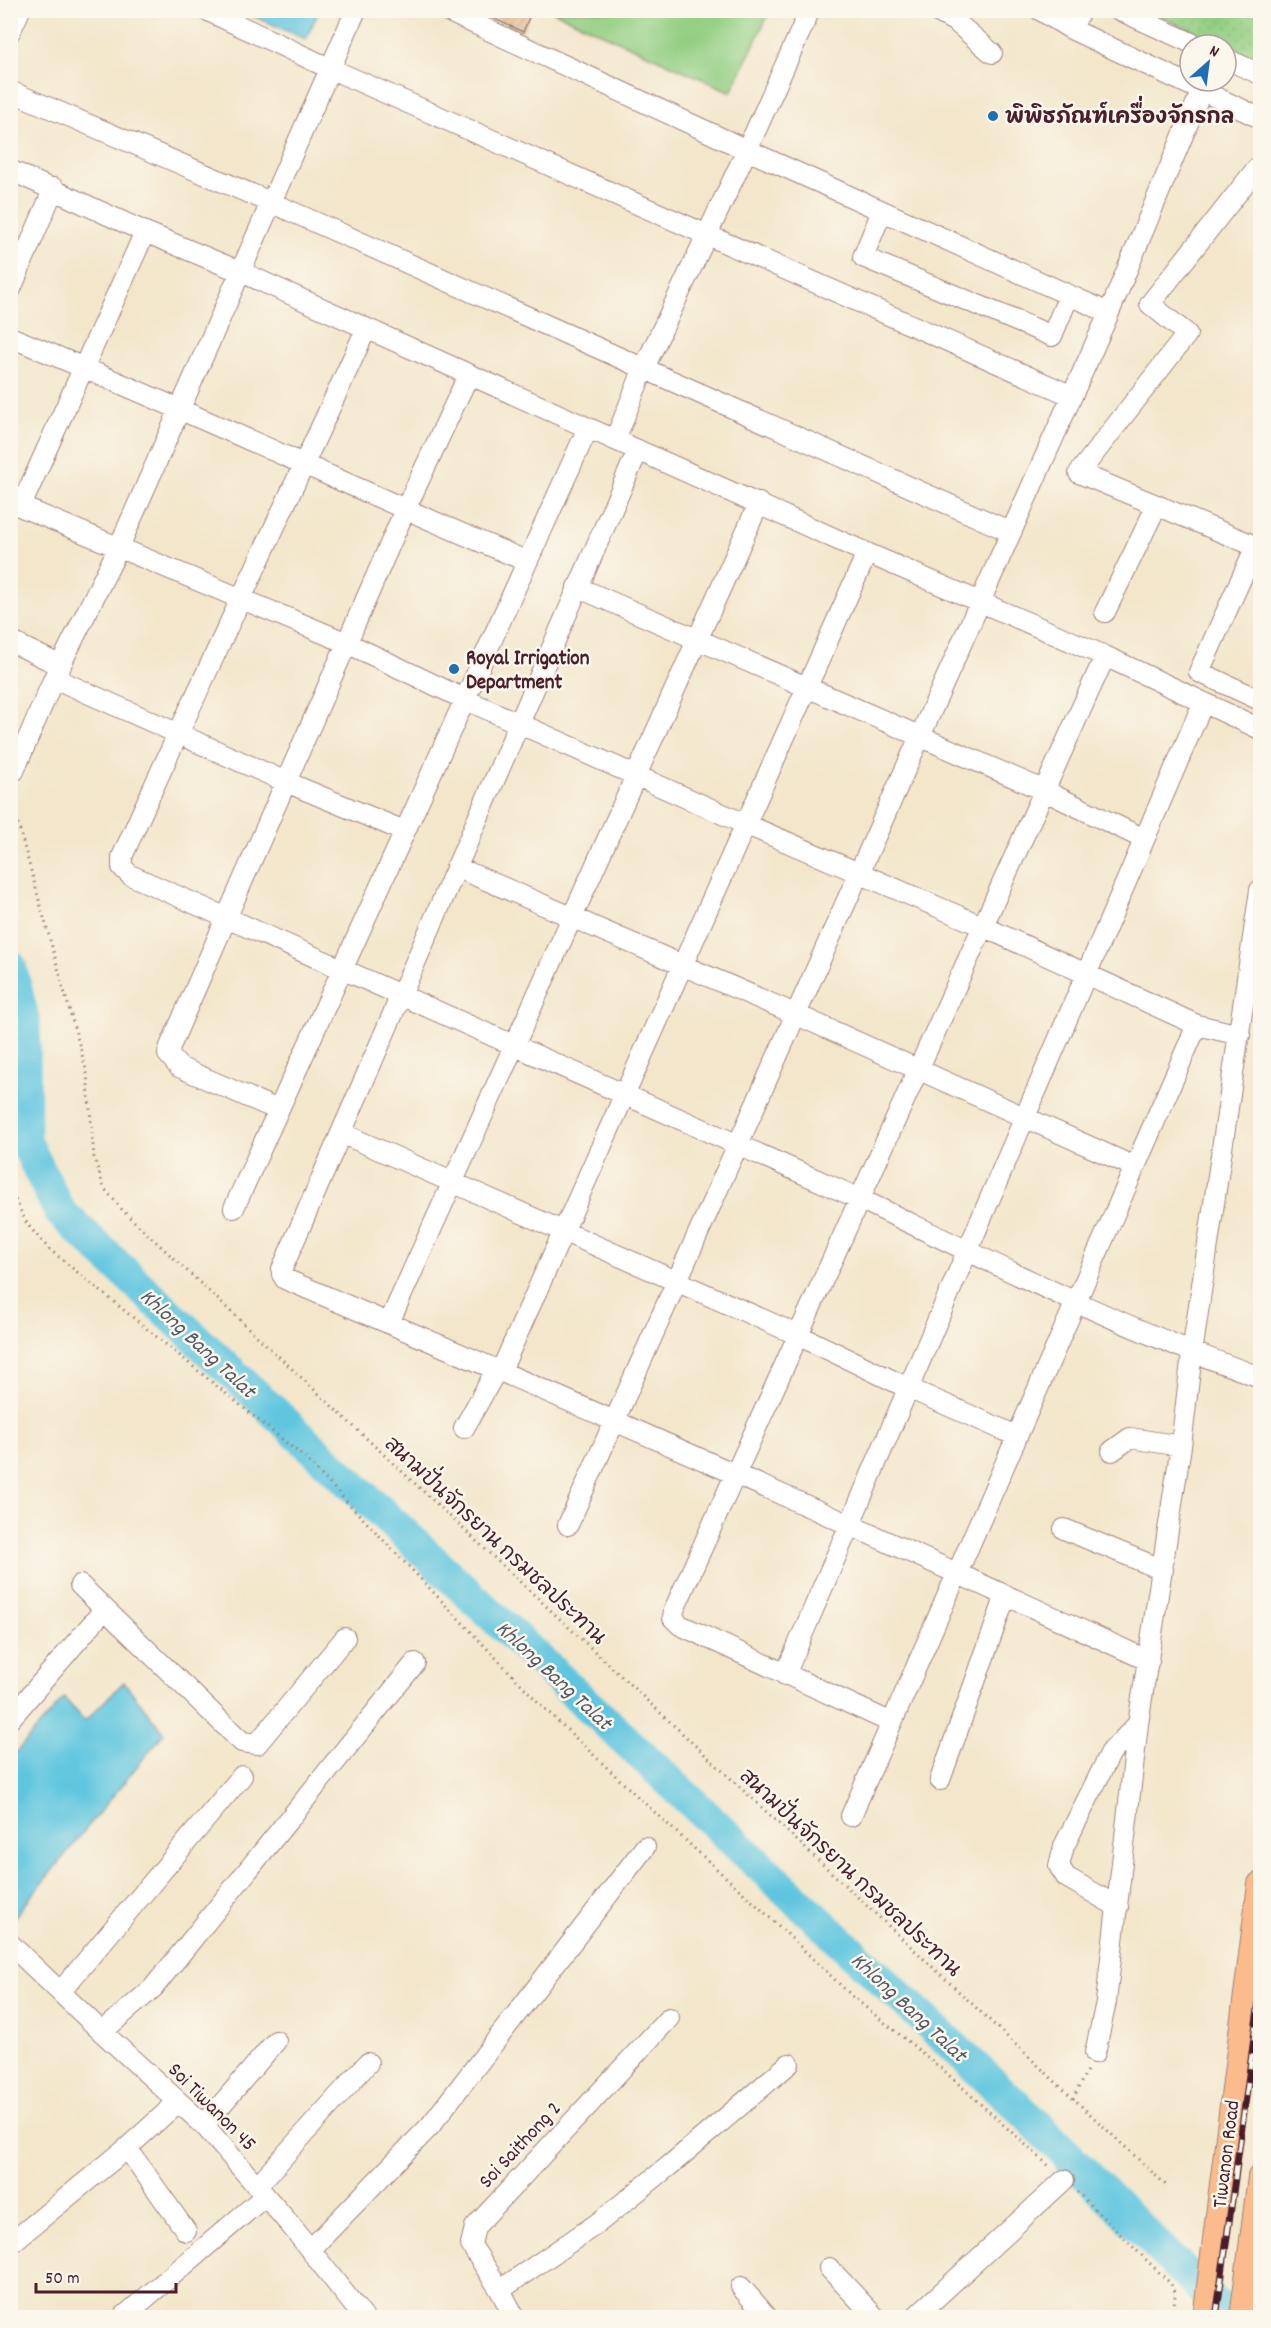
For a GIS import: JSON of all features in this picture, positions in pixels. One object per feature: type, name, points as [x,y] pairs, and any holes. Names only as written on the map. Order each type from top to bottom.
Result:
[{"type":"main road","name":"Tiwanon Road","points":[[1205,2318],[1260,1884]]},
{"type":"main road","name":"Tiwanon Road","points":[[1242,2318],[1260,2178]]},
{"type":"street","points":[[10,32],[20,10]]},
{"type":"street","points":[[206,10],[331,69],[1070,395]]},
{"type":"street","points":[[14,771],[58,672],[119,547],[356,10]]},
{"type":"street","points":[[445,10],[747,150],[1108,313]]},
{"type":"street","points":[[615,440],[644,368],[810,10]]},
{"type":"street","points":[[934,10],[956,22],[992,53]]},
{"type":"street","points":[[1040,10],[1071,29],[1178,81]]},
{"type":"street","points":[[1071,29],[1080,10]]},
{"type":"street","points":[[1119,10],[1178,37]]},
{"type":"street","points":[[1238,64],[1260,74]]},
{"type":"street","points":[[10,91],[270,202],[1011,532]]},
{"type":"street","points":[[568,1525],[1108,313],[1201,93]]},
{"type":"street","points":[[1203,93],[1260,118]]},
{"type":"street","points":[[1260,170],[1257,168],[1150,304],[1187,334],[1079,473],[1258,547],[1199,672],[1260,700]]},
{"type":"street","points":[[10,170],[867,553],[1105,656],[1260,729]]},
{"type":"street","points":[[10,291],[54,188]]},
{"type":"street","points":[[882,211],[863,257],[1052,336],[1069,295]]},
{"type":"street","points":[[145,232],[84,368],[16,504],[347,643],[519,724],[982,926],[1197,1025],[1240,1035]]},
{"type":"street","points":[[366,329],[177,734],[122,857],[122,867],[130,875],[860,1199],[1192,1353],[1260,1377]]},
{"type":"street","points":[[10,337],[526,561]]},
{"type":"street","points":[[278,1110],[180,1067],[168,1054],[226,916],[405,510],[469,374]]},
{"type":"street","points":[[234,1208],[588,428]]},
{"type":"street","points":[[638,450],[282,1269],[282,1274],[285,1279],[736,1473],[1149,1661]]},
{"type":"street","points":[[389,1323],[759,503]]},
{"type":"street","points":[[1105,612],[1157,505]]},
{"type":"street","points":[[464,1428],[498,1372],[563,1232],[867,553]]},
{"type":"street","points":[[578,587],[1043,790],[1144,839]]},
{"type":"street","points":[[10,641],[58,672],[177,734],[404,831]]},
{"type":"street","points":[[892,1723],[680,1625],[674,1618],[674,1610],[1105,656]]},
{"type":"street","points":[[785,1675],[1203,703]]},
{"type":"street","points":[[456,867],[918,1068],[1024,1119],[1135,1167]]},
{"type":"street","points":[[1095,2053],[1106,2002],[1138,1724],[1181,1446],[1192,1353],[1260,890]]},
{"type":"street","points":[[851,1816],[1197,1025]]},
{"type":"street","points":[[341,1133],[798,1335],[908,1388],[1017,1436]]},
{"type":"street","points":[[1112,1451],[1130,1438],[1181,1446]]},
{"type":"street","points":[[1064,1529],[1162,1570]]},
{"type":"street","points":[[80,1585],[242,1742],[250,1745],[257,1744],[345,1638]]},
{"type":"street","points":[[940,1780],[1006,1595]]},
{"type":"street","points":[[10,1719],[104,1610]]},
{"type":"street","points":[[102,2032],[153,1988],[415,1663]]},
{"type":"street","points":[[1118,1907],[1066,1877],[1059,1866],[1064,1846],[1111,1752],[1138,1724]]},
{"type":"street","points":[[61,1991],[242,1776]]},
{"type":"street","points":[[310,2250],[430,2126],[645,1847]]},
{"type":"street","name":"Soi Tiwanon 45","points":[[10,1944],[204,2125],[310,2250],[364,2318]]},
{"type":"street","name":"Soi Saithong 2","points":[[515,2318],[471,2245],[475,2227],[669,2018]]},
{"type":"street","points":[[204,2125],[276,2041]]},
{"type":"street","points":[[122,2318],[261,2191],[368,2063]]},
{"type":"street","points":[[500,2290],[598,2223],[789,2064]]},
{"type":"street","points":[[10,2244],[127,2148],[178,2102]]},
{"type":"street","points":[[127,2148],[186,2230]]},
{"type":"street","points":[[915,2318],[1064,2180]]},
{"type":"street","points":[[829,2268],[876,2318]]},
{"type":"street","points":[[741,2287],[768,2318]]},
{"type":"path","points":[[1255,10],[1260,14]]},
{"type":"path","name":"สนามปั่นจักรยาน กรมชลประทาน","points":[[10,795],[87,1073],[94,1157],[104,1188],[123,1211],[1167,2186]]},
{"type":"path","points":[[10,1189],[27,1224],[49,1250],[305,1458],[542,1706],[632,1792],[853,1997],[942,2069],[1064,2180],[1171,2284],[1175,2295],[1173,2318]]},
{"type":"path","points":[[1073,2099],[1095,2053]]},
{"type":"green space","points":[[552,11],[770,11],[731,92]]},
{"type":"green space","points":[[1147,11],[1260,11],[1260,60],[1238,50],[1238,33],[1198,33]]},
{"type":"water","points":[[319,10],[306,39],[241,11]]},
{"type":"water","points":[[124,1682],[164,1733],[12,1920],[11,1758],[64,1698],[85,1721]]},
{"type":"building","points":[[475,10],[532,10],[523,32]]},
{"type":"waterway","name":"Khlong Bang Talat","points":[[10,966],[24,1022],[25,1141],[60,1212],[1033,2121],[1230,2318]]},
{"type":"railway","points":[[1216,2318],[1260,1994]]},
{"type":"place","name":"พิพิธภัณฑ์เครื่องจักรกล","points":[[993,116]]},
{"type":"place","name":"Royal Irrigation Department","points":[[454,669]]}]
